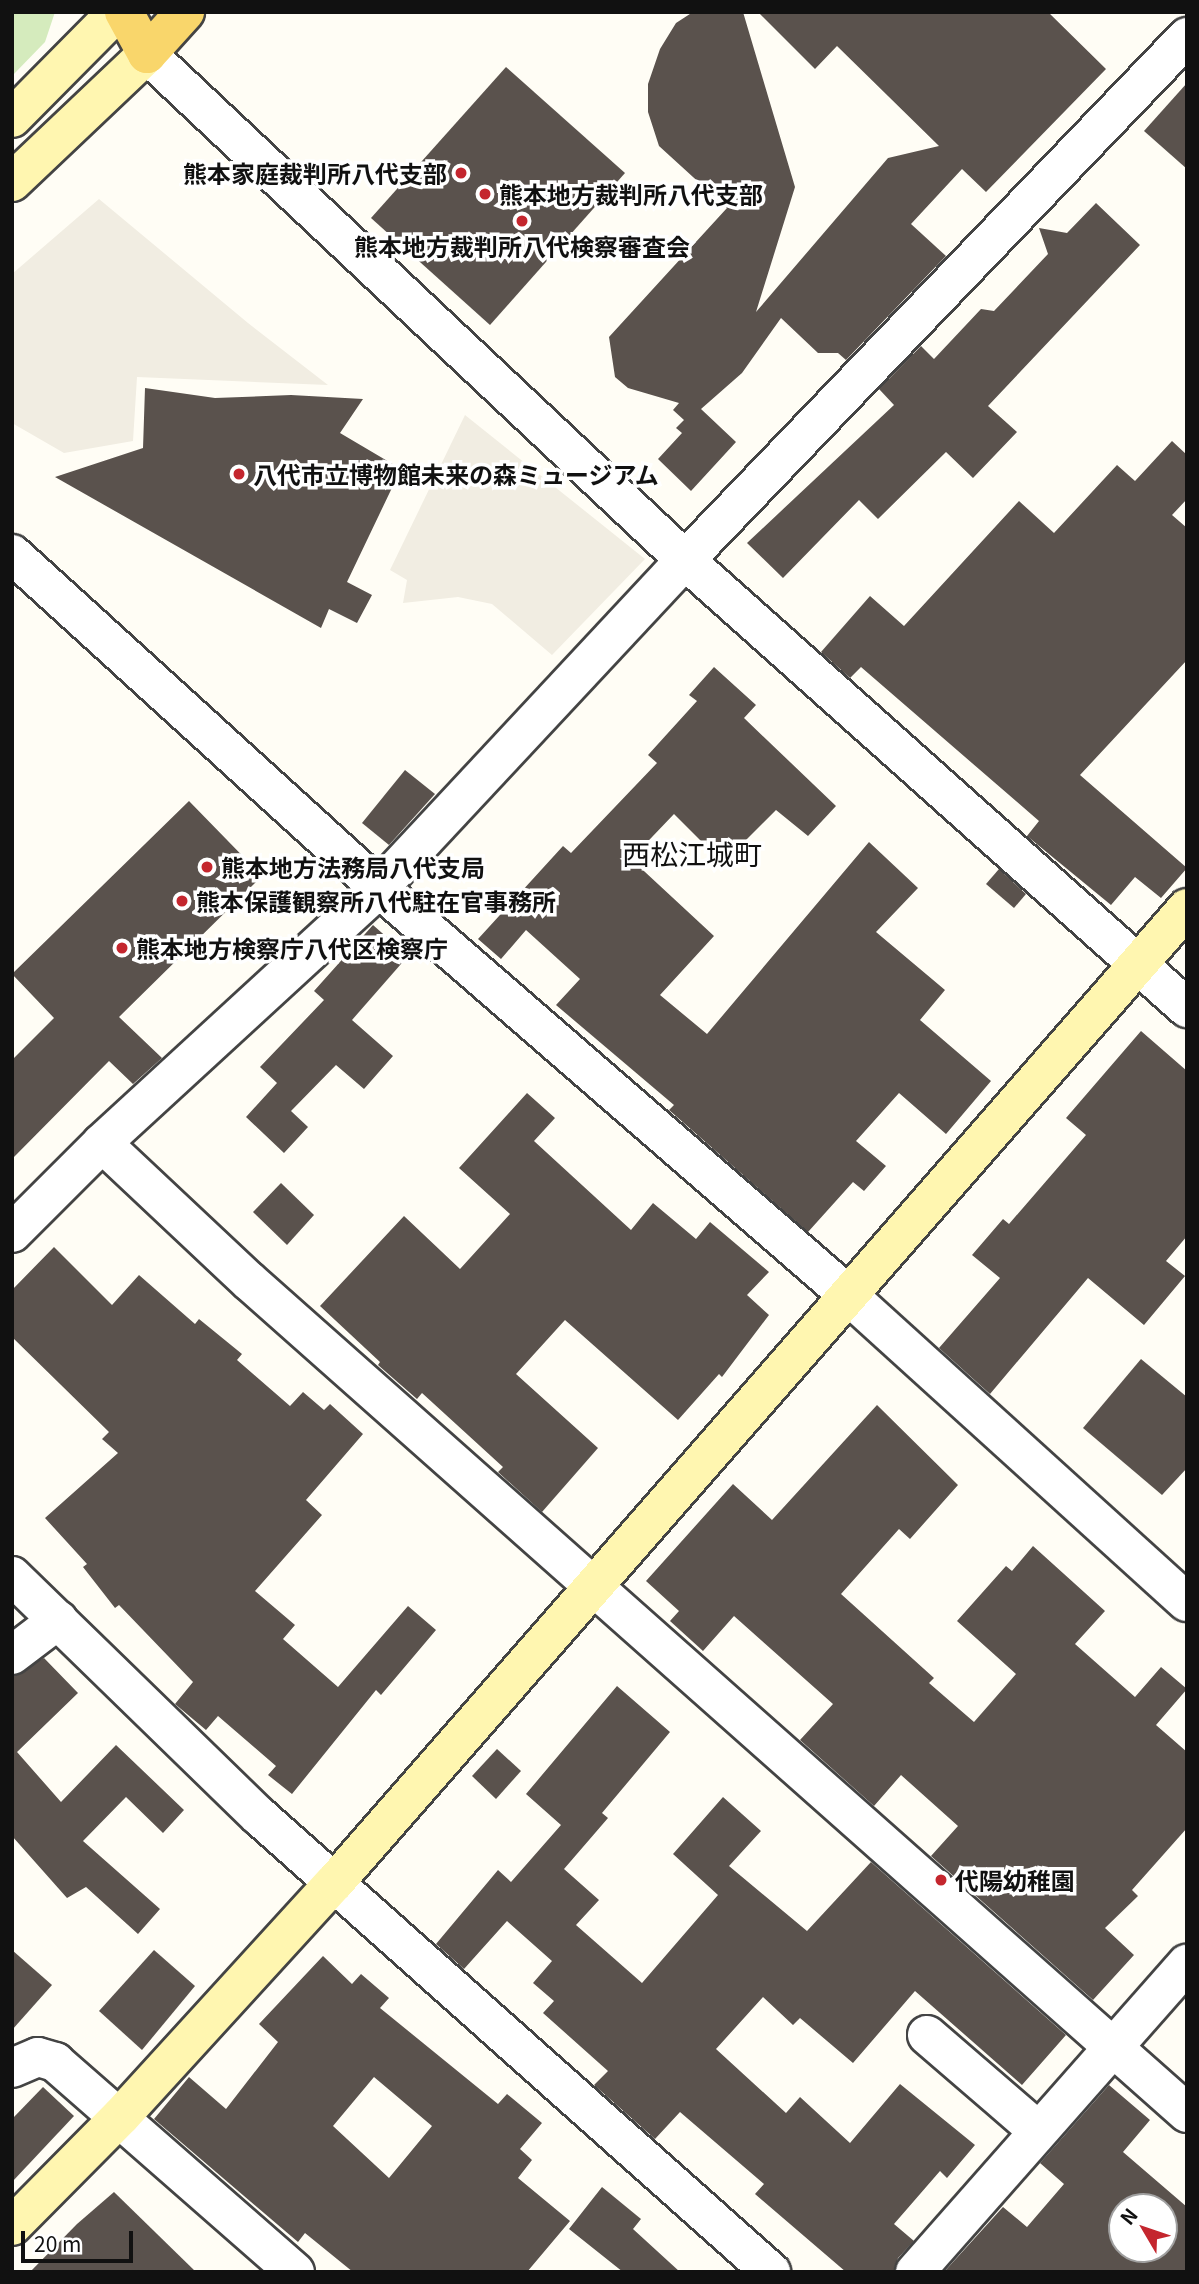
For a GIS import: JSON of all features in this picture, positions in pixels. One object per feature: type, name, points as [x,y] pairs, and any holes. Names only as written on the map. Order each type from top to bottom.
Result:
[{"type":"main road","points":[[124,12],[147,54],[186,12]]},
{"type":"street","points":[[12,118],[117,12]]},
{"type":"street","points":[[12,1233],[102,1143],[379,888],[685,560],[1187,37]]},
{"type":"street","points":[[12,182],[147,54],[685,560],[1187,1008]]},
{"type":"street","points":[[12,554],[379,888],[848,1295],[1187,1602]]},
{"type":"street","points":[[12,2227],[121,2116],[335,1882],[1136,963],[1187,908]]},
{"type":"street","points":[[102,1143],[259,1290],[1187,2113]]},
{"type":"street","points":[[12,1576],[259,1816],[771,2272]]},
{"type":"street","points":[[12,1655],[58,1620]]},
{"type":"street","points":[[915,2272],[1037,2130],[1187,1964]]},
{"type":"street","points":[[927,2035],[1037,2130]]},
{"type":"street","points":[[12,2068],[38,2057],[55,2062],[121,2116],[285,2268]]},
{"type":"green space","points":[[12,12],[55,12],[45,42],[12,76]]},
{"type":"shaded area","points":[[99,199],[248,323],[328,385],[137,377],[133,441],[64,453],[12,423],[12,274]]},
{"type":"shaded area","points":[[465,415],[645,559],[552,655],[492,604],[458,597],[403,603],[407,580],[390,570]]},
{"type":"building","points":[[693,12],[743,12],[795,187],[756,312],[888,158],[939,146],[837,46],[815,69],[758,12],[1048,12],[1106,69],[986,192],[962,169],[911,224],[946,256],[846,360],[838,353],[818,353],[781,318],[742,373],[701,409],[736,442],[691,491],[658,459],[682,433],[676,428],[684,420],[673,410],[679,403],[628,388],[615,377],[609,337],[727,208],[659,146],[648,112],[648,84],[660,49],[676,23]]},
{"type":"building","points":[[506,67],[625,173],[490,325],[371,218]]},
{"type":"building","points":[[1187,83],[1187,169],[1144,131]]},
{"type":"building","points":[[1096,203],[1140,245],[988,406],[1017,432],[973,478],[946,452],[878,519],[859,500],[783,578],[747,543],[894,405],[879,389],[921,346],[934,359],[981,309],[994,311],[1048,254],[1039,228],[1067,233]]},
{"type":"building","points":[[145,388],[215,398],[291,395],[363,399],[340,433],[401,469],[347,582],[372,595],[357,623],[329,609],[321,628],[55,477],[143,448]]},
{"type":"building","points":[[1172,441],[1187,455],[1187,499],[1172,515],[1187,528],[1187,660],[1080,775],[1187,868],[1161,898],[1135,877],[1111,905],[1027,836],[1039,821],[861,667],[850,678],[821,652],[870,596],[904,626],[1019,501],[1054,533],[1117,465],[1135,481]]},
{"type":"building","points":[[714,667],[756,705],[744,718],[836,806],[808,836],[776,810],[723,863],[674,814],[631,859],[714,936],[660,995],[707,1034],[869,842],[918,888],[876,932],[945,990],[920,1020],[991,1081],[946,1134],[899,1093],[856,1141],[886,1166],[864,1191],[853,1182],[808,1232],[669,1110],[674,1105],[556,1005],[580,979],[526,930],[501,959],[478,939],[563,846],[571,853],[657,763],[648,755],[697,701],[689,695]]},
{"type":"building","points":[[405,770],[435,794],[389,845],[362,823]]},
{"type":"building","points":[[189,801],[262,876],[119,1017],[162,1058],[133,1084],[109,1061],[12,1159],[12,1060],[54,1018],[12,974]]},
{"type":"building","points":[[999,869],[1026,894],[1014,908],[986,884]]},
{"type":"building","points":[[373,925],[408,956],[352,1020],[393,1056],[364,1089],[336,1065],[291,1111],[308,1127],[284,1153],[246,1117],[277,1083],[260,1067],[324,1000],[314,991]]},
{"type":"building","points":[[1141,1031],[1187,1071],[1187,1236],[1166,1261],[1185,1276],[1144,1325],[1088,1278],[990,1394],[939,1348],[1000,1278],[972,1255],[1003,1219],[1009,1224],[1086,1135],[1066,1118]]},
{"type":"building","points":[[527,1093],[555,1118],[534,1141],[631,1230],[653,1203],[696,1239],[710,1222],[769,1272],[747,1295],[769,1315],[722,1377],[719,1374],[678,1420],[565,1320],[516,1374],[598,1448],[542,1512],[498,1472],[503,1467],[422,1393],[417,1399],[378,1365],[380,1362],[320,1306],[404,1216],[460,1269],[510,1214],[459,1168]]},
{"type":"building","points":[[281,1183],[314,1215],[287,1245],[253,1212]]},
{"type":"building","points":[[54,1247],[112,1305],[139,1275],[195,1324],[199,1319],[242,1354],[237,1360],[290,1406],[303,1392],[324,1410],[330,1404],[363,1434],[306,1500],[322,1515],[255,1591],[295,1625],[283,1639],[338,1687],[408,1606],[436,1630],[381,1695],[376,1690],[292,1794],[268,1775],[276,1766],[218,1716],[206,1730],[175,1704],[193,1682],[119,1605],[115,1608],[83,1567],[87,1564],[45,1518],[118,1453],[102,1439],[109,1432],[12,1337],[12,1290]]},
{"type":"building","points":[[1141,1359],[1187,1397],[1187,1468],[1162,1495],[1083,1428]]},
{"type":"building","points":[[877,1405],[958,1485],[910,1539],[899,1529],[841,1594],[934,1678],[929,1683],[974,1722],[1016,1674],[957,1621],[1006,1566],[1012,1571],[1033,1546],[1105,1611],[1075,1644],[1135,1697],[1161,1667],[1187,1689],[1156,1725],[1187,1752],[1187,1828],[1132,1890],[1138,1896],[1105,1928],[1134,1955],[1093,2000],[931,1856],[958,1826],[901,1775],[874,1806],[800,1740],[833,1704],[734,1616],[703,1651],[670,1621],[679,1611],[646,1581],[733,1484],[772,1520]]},
{"type":"building","points":[[44,1658],[78,1693],[17,1752],[61,1802],[116,1745],[184,1810],[163,1833],[126,1797],[83,1841],[160,1909],[138,1934],[86,1887],[67,1898],[12,1836],[12,1676]]},
{"type":"building","points":[[617,1686],[670,1732],[602,1813],[608,1818],[564,1869],[599,1900],[576,1925],[642,1983],[718,1895],[673,1854],[723,1797],[761,1831],[729,1866],[807,1931],[871,1862],[1066,2035],[1022,2085],[915,1991],[853,2063],[800,2018],[793,2025],[763,1997],[716,2049],[786,2113],[800,2097],[850,2143],[900,2084],[975,2145],[947,2178],[940,2171],[894,2224],[914,2241],[898,2258],[894,2272],[846,2272],[755,2194],[764,2184],[680,2112],[655,2139],[594,2085],[608,2071],[543,2013],[554,2001],[533,1983],[552,1961],[507,1921],[464,1969],[436,1944],[498,1870],[511,1882],[561,1825],[526,1794]]},
{"type":"building","points":[[497,1749],[521,1771],[496,1799],[472,1776]]},
{"type":"building","points":[[12,1950],[52,1985],[12,2030]]},
{"type":"building","points":[[154,1950],[195,1986],[142,2050],[99,2011]]},
{"type":"building","points":[[323,1956],[352,1984],[361,1974],[389,1998],[380,2008],[498,2104],[507,2094],[542,2123],[520,2149],[532,2160],[518,2178],[570,2221],[527,2272],[353,2272],[305,2233],[298,2242],[154,2119],[189,2077],[226,2109],[278,2042],[259,2024]],"holes":[[[374,2077],[432,2126],[389,2178],[333,2126]]]},
{"type":"building","points":[[1109,2085],[1150,2120],[1123,2152],[1171,2193],[1108,2193],[1108,2263],[1178,2263],[1178,2199],[1187,2207],[1187,2272],[944,2272],[1003,2207],[1027,2227],[1064,2184],[1040,2163]]},
{"type":"building","points":[[43,2087],[74,2116],[12,2182],[12,2119]]},
{"type":"building","points":[[602,2187],[641,2219],[633,2229],[680,2272],[623,2272],[569,2229]]},
{"type":"building","points":[[114,2192],[196,2272],[30,2272],[77,2224]]},
{"type":"place","name":"熊本家庭裁判所八代支部","points":[[461,173]]},
{"type":"place","name":"熊本地方裁判所八代支部","points":[[485,194]]},
{"type":"place","name":"熊本地方裁判所八代検察審査会","points":[[522,221]]},
{"type":"place","name":"八代市立博物館未来の森ミュージアム","points":[[239,474]]},
{"type":"place","name":"熊本地方法務局八代支局","points":[[207,867]]},
{"type":"place","name":"熊本保護観察所八代駐在官事務所","points":[[182,901]]},
{"type":"place","name":"熊本地方検察庁八代区検察庁","points":[[122,948]]},
{"type":"place","name":"代陽幼稚園","points":[[941,1880]]},
{"type":"district","name":"西松江城町","points":[[692,853]]}]
